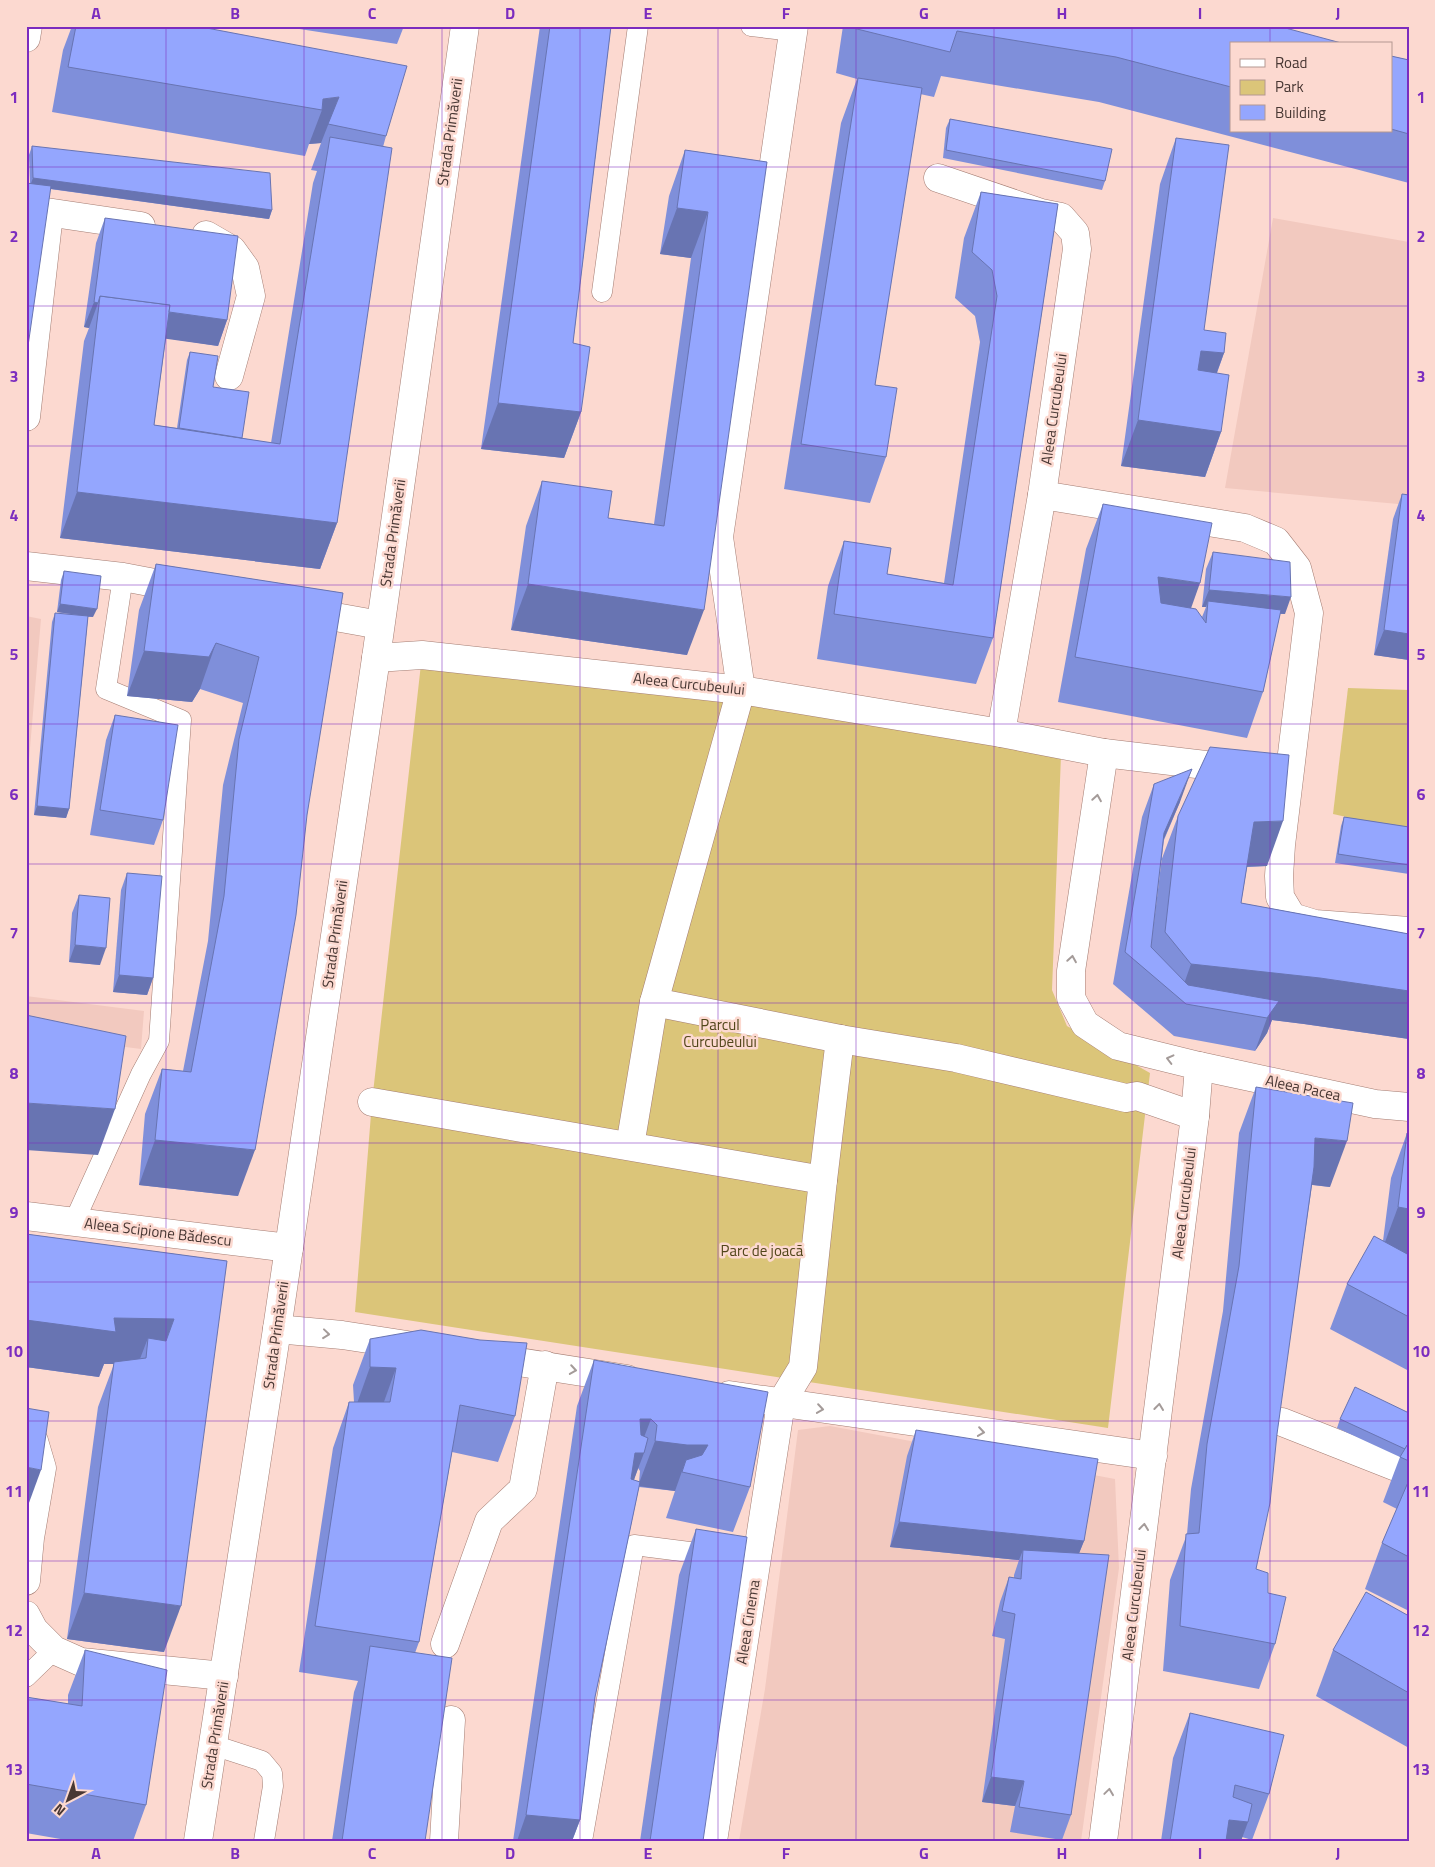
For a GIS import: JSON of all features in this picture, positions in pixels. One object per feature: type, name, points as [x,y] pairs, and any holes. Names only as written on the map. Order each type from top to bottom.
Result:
[{"type":"street","points":[[26,38],[28,26]]},
{"type":"street","name":"Strada Primăverii","points":[[198,1841],[278,1329],[376,658],[465,26]]},
{"type":"street","points":[[630,1146],[654,1002],[741,690],[719,537],[794,29]]},
{"type":"street","name":"Aleea Curcubeului","points":[[938,178],[1040,213],[1061,217],[1075,233],[1077,249],[1042,495],[1001,734]]},
{"type":"street","points":[[26,417],[38,212],[205,234],[232,250],[245,268],[251,296],[229,376]]},
{"type":"street","points":[[1042,495],[1245,528],[1276,541],[1297,568],[1309,613],[1279,876],[1280,897],[1292,917],[1315,924],[1409,931]]},
{"type":"street","points":[[26,566],[123,577],[209,593]]},
{"type":"street","points":[[275,606],[380,625]]},
{"type":"street","name":"Aleea Curcubeului","points":[[376,658],[422,655],[741,690],[1104,753],[1290,775]]},
{"type":"street","points":[[1104,753],[1070,972],[1071,998],[1085,1024],[1118,1046],[1198,1066]]},
{"type":"street","points":[[654,1002],[840,1039],[956,1058],[1126,1098],[1137,1096],[1195,1116]]},
{"type":"street","points":[[781,1403],[803,1367],[840,1039]]},
{"type":"street","name":"Aleea Curcubeului","points":[[1103,1841],[1195,1116],[1198,1066]]},
{"type":"street","name":"Aleea Pacea","points":[[1198,1066],[1375,1104],[1409,1107]]},
{"type":"street","points":[[372,1102],[823,1180]]},
{"type":"street","name":"Aleea Scipione Bădescu","points":[[26,1216],[289,1248]]},
{"type":"street","points":[[278,1329],[429,1348]]},
{"type":"street","points":[[468,1354],[653,1383]]},
{"type":"street","points":[[445,1644],[489,1521],[523,1489],[545,1366]]},
{"type":"street","points":[[702,1391],[1153,1456]]},
{"type":"street","name":"Aleea Cinema","points":[[713,1841],[742,1558],[781,1403]]},
{"type":"street","points":[[1282,1422],[1409,1472]]},
{"type":"street","points":[[26,1428],[34,1441],[42,1468],[28,1538],[26,1581]]},
{"type":"street","points":[[26,1614],[34,1630],[54,1650],[81,1662],[224,1676]]},
{"type":"street","points":[[444,1841],[451,1720]]},
{"type":"lane","points":[[602,292],[638,26]]},
{"type":"lane","points":[[751,26],[794,29]]},
{"type":"lane","points":[[74,1222],[131,1072],[159,1041],[181,720],[106,689],[123,577]]},
{"type":"lane","points":[[582,1841],[634,1544],[742,1558]]},
{"type":"lane","points":[[26,1677],[54,1650]]},
{"type":"lane","points":[[213,1744],[262,1760],[272,1773],[273,1786],[264,1841]]},
{"type":"shaded area","points":[[1273,218],[1409,242],[1409,311],[1407,321],[1409,322],[1409,505],[1225,488]]},
{"type":"shaded area","points":[[26,616],[41,619],[26,795]]},
{"type":"shaded area","points":[[26,996],[144,1011],[141,1049],[26,1034]]},
{"type":"shaded area","points":[[830,1426],[1115,1479],[1119,1568],[1081,1841],[739,1841],[765,1689],[798,1430]]},
{"type":"green space","name":"Parcul Curcubeului","points":[[422,655],[973,738],[1061,755],[1052,990],[1067,1026],[1150,1073],[1108,1428],[355,1312],[372,1102]]},
{"type":"green space","points":[[1348,688],[1409,690],[1409,831],[1333,814]]},
{"type":"building","points":[[76,26],[196,26],[407,66],[386,136],[328,124],[339,97],[323,99],[322,110],[68,67]]},
{"type":"building","points":[[550,26],[611,26],[573,343],[590,347],[581,412],[498,403]]},
{"type":"building","points":[[853,26],[1278,26],[1338,42],[1230,42],[1230,87],[1116,57],[957,31],[950,52],[853,28]]},
{"type":"building","points":[[1392,56],[1409,60],[1409,134],[1392,129]]},
{"type":"building","points":[[858,78],[922,88],[875,385],[897,388],[886,457],[801,444]]},
{"type":"building","points":[[950,119],[1112,149],[1105,181],[946,150]]},
{"type":"building","points":[[330,137],[392,148],[337,523],[77,492],[100,296],[170,305],[154,425],[280,444]]},
{"type":"building","points":[[1176,138],[1229,145],[1204,330],[1226,333],[1224,353],[1201,351],[1198,370],[1229,375],[1221,432],[1138,420]]},
{"type":"building","points":[[32,146],[270,173],[272,210],[33,178]]},
{"type":"building","points":[[685,150],[767,162],[704,610],[528,584],[542,481],[612,491],[608,518],[664,526],[708,212],[677,208]]},
{"type":"building","points":[[26,183],[51,186],[26,360]]},
{"type":"building","points":[[981,192],[1058,204],[993,638],[834,614],[844,541],[891,548],[887,574],[953,585],[997,296],[992,270],[972,252]]},
{"type":"building","points":[[105,218],[238,236],[227,320],[169,312],[170,305],[100,296],[98,303],[94,302]]},
{"type":"building","points":[[190,352],[218,356],[213,387],[249,392],[242,438],[179,428]]},
{"type":"building","points":[[1402,494],[1409,495],[1409,634],[1384,630]]},
{"type":"building","points":[[1103,504],[1212,523],[1200,583],[1158,577],[1161,603],[1196,609],[1206,623],[1208,601],[1281,610],[1263,692],[1075,657]]},
{"type":"building","points":[[1213,552],[1290,562],[1291,597],[1209,590]]},
{"type":"building","points":[[156,564],[343,593],[307,815],[296,915],[255,1150],[155,1140],[162,1069],[191,1072],[224,896],[239,739],[259,657],[216,643],[209,657],[144,651]]},
{"type":"building","points":[[64,571],[101,576],[97,609],[60,604]]},
{"type":"building","points":[[55,613],[88,616],[69,809],[37,806]]},
{"type":"building","points":[[115,715],[178,725],[163,820],[100,810]]},
{"type":"building","points":[[1210,747],[1289,755],[1283,821],[1254,822],[1241,903],[1409,934],[1409,991],[1320,978],[1191,964],[1165,932],[1178,816]]},
{"type":"building","points":[[1192,769],[1164,833],[1151,947],[1188,985],[1279,1001],[1267,1018],[1186,1004],[1125,952],[1154,784]]},
{"type":"building","points":[[1344,817],[1409,827],[1409,865],[1338,854]]},
{"type":"building","points":[[127,873],[162,876],[153,978],[119,975]]},
{"type":"building","points":[[79,895],[110,898],[106,948],[75,945]]},
{"type":"building","points":[[26,1015],[126,1036],[115,1109],[26,1103]]},
{"type":"building","points":[[1256,1087],[1353,1103],[1347,1141],[1315,1138],[1314,1167],[1277,1434],[1270,1503],[1256,1569],[1268,1573],[1268,1593],[1286,1597],[1275,1644],[1180,1626],[1186,1534],[1199,1533],[1207,1444],[1239,1266]]},
{"type":"building","points":[[1407,1133],[1409,1133],[1409,1209],[1398,1207]]},
{"type":"building","points":[[26,1234],[227,1261],[181,1606],[84,1593],[114,1362],[146,1358],[148,1338],[166,1341],[174,1319],[114,1318],[116,1332],[26,1320]]},
{"type":"building","points":[[1374,1236],[1409,1255],[1409,1317],[1347,1284]]},
{"type":"building","points":[[421,1330],[480,1340],[527,1343],[515,1416],[460,1405],[419,1642],[315,1626],[349,1402],[390,1402],[396,1368],[370,1367],[370,1339]]},
{"type":"building","points":[[594,1360],[768,1392],[750,1487],[682,1472],[686,1460],[702,1455],[708,1445],[687,1445],[655,1441],[657,1425],[651,1419],[640,1419],[641,1435],[648,1438],[644,1453],[635,1453],[631,1479],[640,1482],[595,1697],[580,1820],[526,1815]]},
{"type":"building","points":[[1355,1387],[1409,1413],[1409,1442],[1405,1449],[1340,1419]]},
{"type":"building","points":[[26,1408],[49,1412],[41,1470],[26,1467]]},
{"type":"building","points":[[916,1430],[1098,1459],[1084,1541],[899,1522]]},
{"type":"building","points":[[1409,1442],[1409,1461],[1400,1457]]},
{"type":"building","points":[[1409,1480],[1409,1557],[1382,1543]]},
{"type":"building","points":[[696,1529],[747,1537],[703,1841],[650,1841]]},
{"type":"building","points":[[1023,1550],[1109,1555],[1071,1815],[1019,1807],[1024,1781],[991,1777],[1015,1614],[1002,1611],[1009,1577],[1021,1579]]},
{"type":"building","points":[[1366,1592],[1409,1616],[1409,1693],[1333,1650]]},
{"type":"building","points":[[370,1646],[452,1658],[425,1841],[342,1841]]},
{"type":"building","points":[[85,1650],[167,1670],[146,1805],[26,1784],[26,1697],[82,1706]]},
{"type":"building","points":[[1190,1713],[1284,1735],[1269,1794],[1235,1785],[1233,1797],[1252,1804],[1248,1822],[1229,1820],[1226,1841],[1170,1841]]},
{"type":"park label","name":"Parc de joacă","points":[[762,1251]]}]
